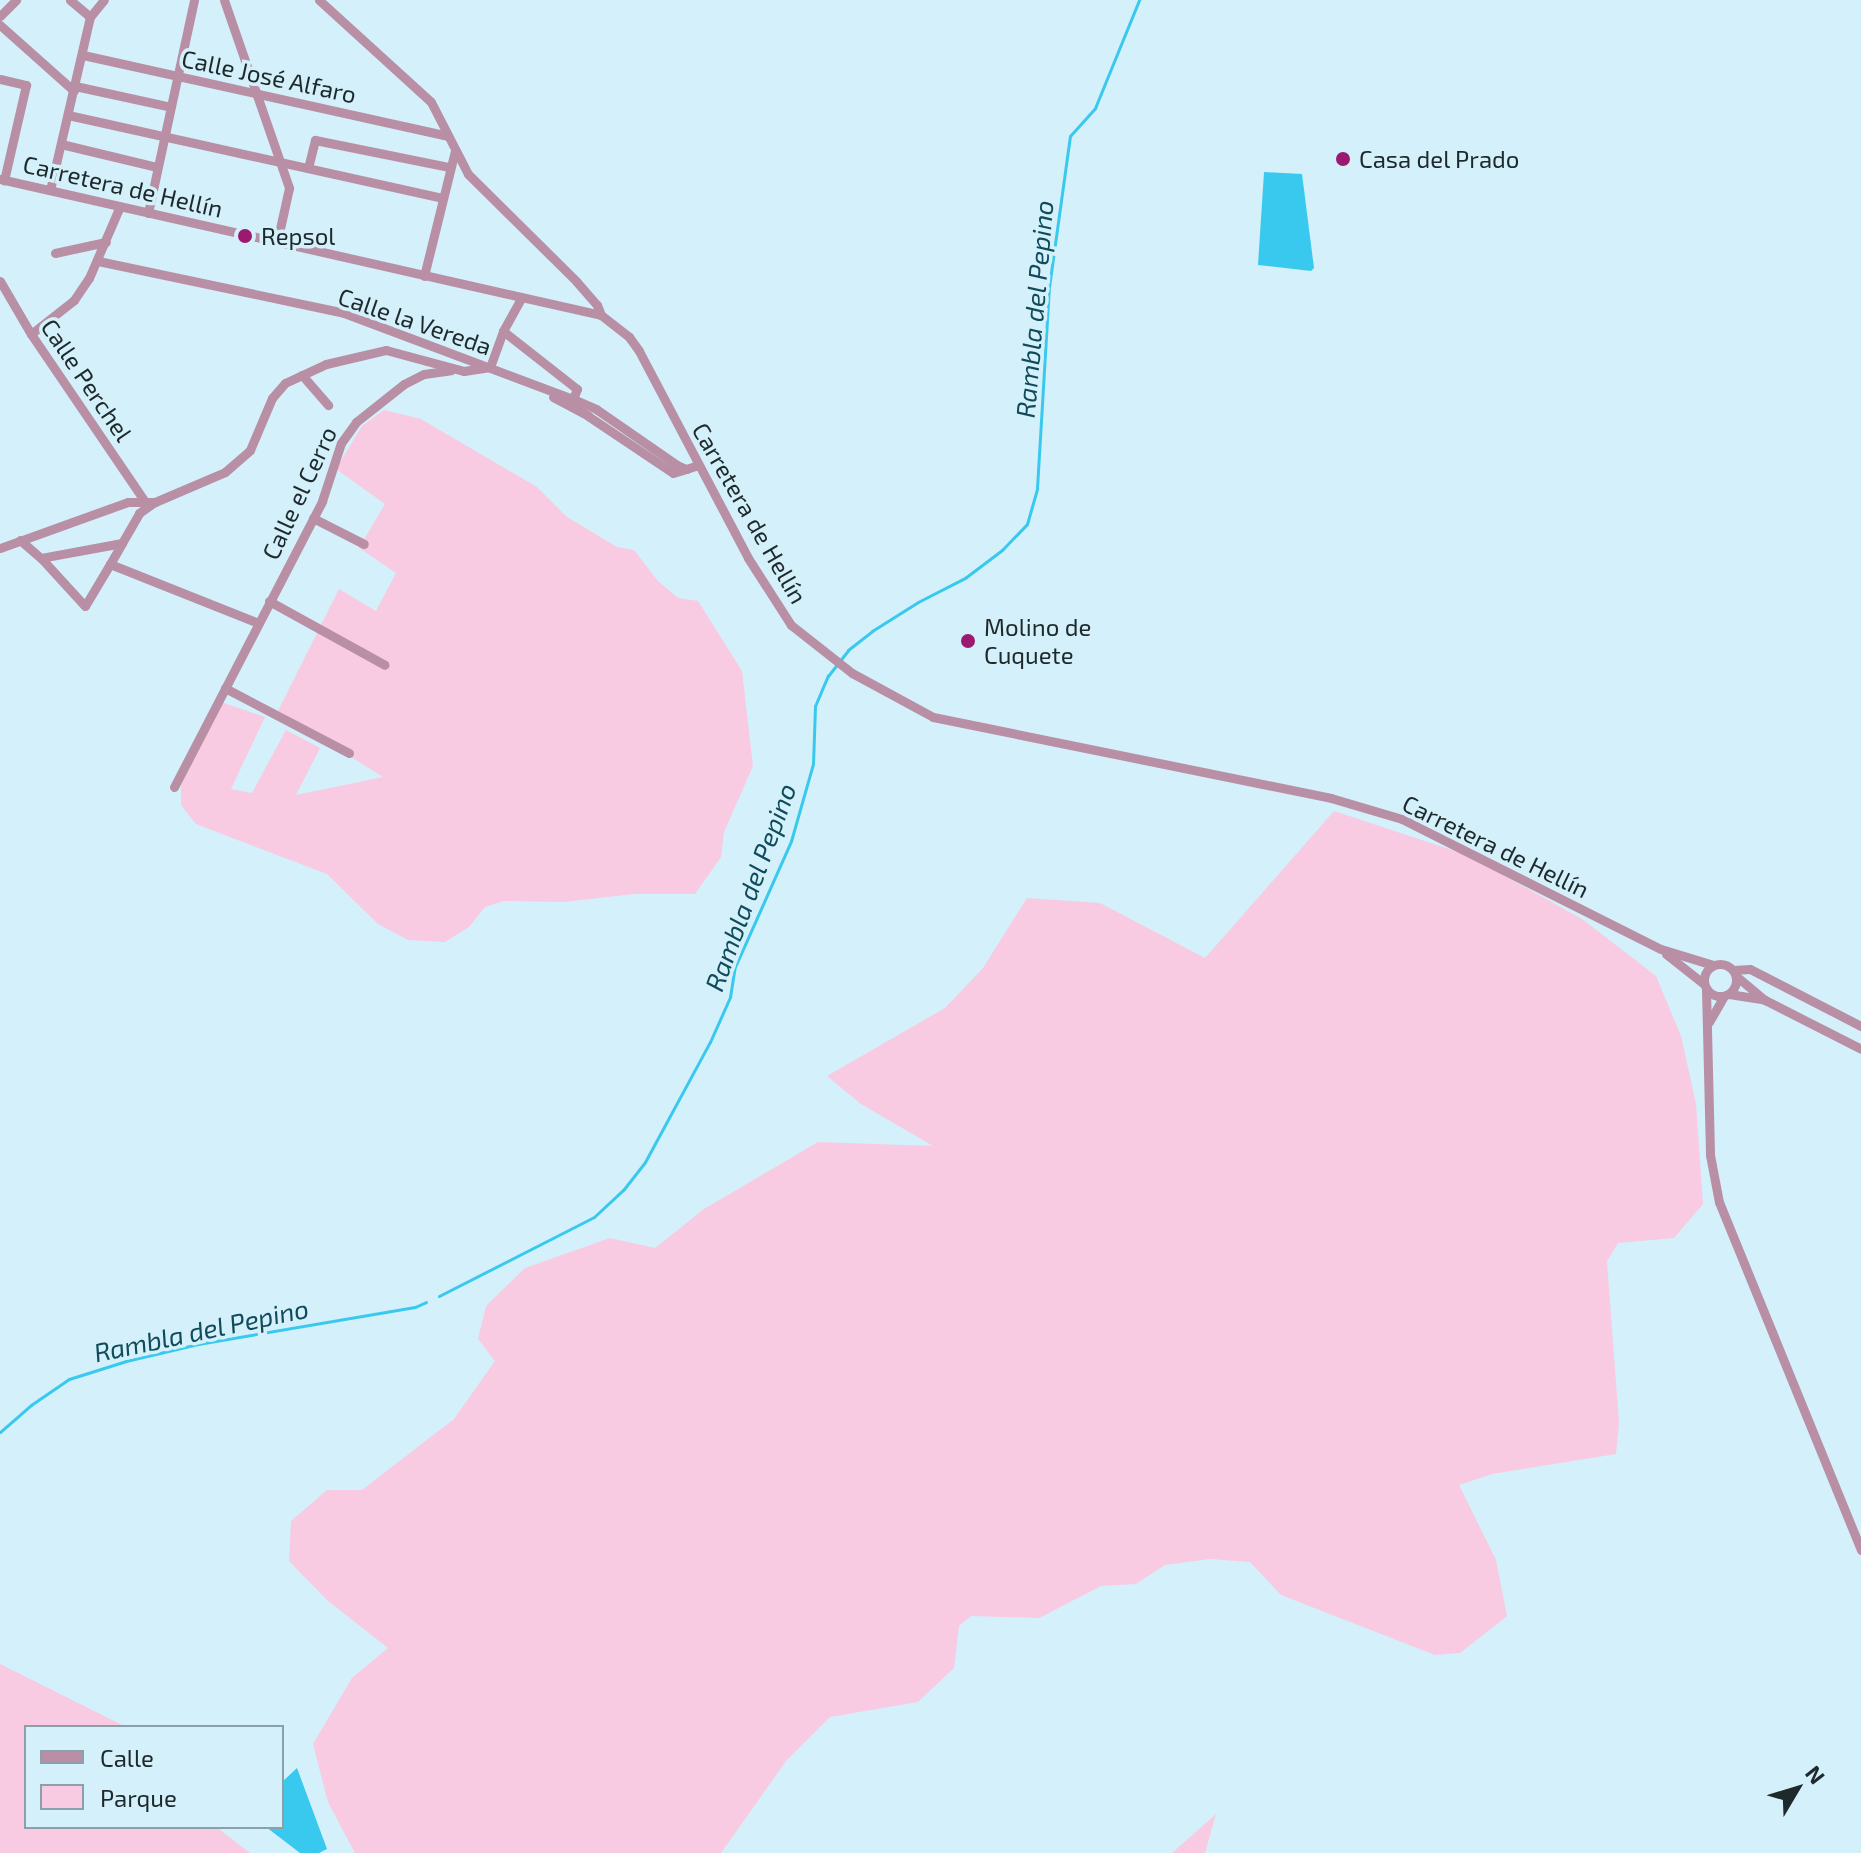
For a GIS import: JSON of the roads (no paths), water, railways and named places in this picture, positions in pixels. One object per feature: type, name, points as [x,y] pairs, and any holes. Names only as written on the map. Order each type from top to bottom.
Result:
[{"type":"street","points":[[0,16],[16,0]]},
{"type":"street","points":[[70,0],[90,17]]},
{"type":"street","points":[[50,190],[90,17],[104,0]]},
{"type":"street","points":[[148,213],[194,0]]},
{"type":"street","points":[[224,0],[289,188],[277,242]]},
{"type":"street","points":[[319,0],[431,102],[468,174],[576,281],[597,305],[601,315]]},
{"type":"street","points":[[0,25],[74,88],[171,107]]},
{"type":"street","name":"Calle José Alfaro","points":[[83,55],[447,136]]},
{"type":"street","points":[[0,79],[26,85],[2,179]]},
{"type":"street","points":[[68,115],[441,198]]},
{"type":"street","points":[[308,168],[315,140],[449,167]]},
{"type":"street","points":[[61,144],[157,167]]},
{"type":"street","points":[[424,276],[455,151]]},
{"type":"street","name":"Carretera de Hellín","points":[[2,179],[601,315],[629,337],[639,351],[748,558],[791,625],[826,656],[852,673],[933,717],[1331,798],[1402,819],[1661,949],[1713,965],[1723,964],[1765,1000],[1861,1049]]},
{"type":"street","points":[[31,334],[74,300],[98,261],[120,206]]},
{"type":"street","points":[[55,253],[106,242]]},
{"type":"street","name":"Calle la Vereda","points":[[98,261],[344,313],[596,409],[686,469]]},
{"type":"street","name":"Calle Perchel","points":[[0,281],[4,299],[150,501]]},
{"type":"street","points":[[0,548],[128,502],[150,501],[225,472],[239,461],[257,437],[272,398],[285,383],[337,360],[386,350],[458,369],[490,367],[503,331],[521,299]]},
{"type":"street","points":[[503,331],[577,389],[573,399]]},
{"type":"street","name":"Calle el Cerro","points":[[174,787],[313,518],[341,443],[356,422],[414,379],[424,374],[458,369]]},
{"type":"street","name":"Calle el Cerro","points":[[302,375],[328,405]]},
{"type":"street","points":[[544,390],[673,473],[698,465]]},
{"type":"street","points":[[20,540],[85,606],[139,513],[150,501]]},
{"type":"street","points":[[313,518],[364,544]]},
{"type":"street","points":[[41,558],[122,543]]},
{"type":"street","points":[[110,564],[258,623]]},
{"type":"street","points":[[269,601],[385,665]]},
{"type":"street","points":[[225,688],[349,753]]},
{"type":"street","name":"Carretera de Hellín","points":[[1661,949],[1714,995],[1765,1000]]},
{"type":"street","points":[[1713,965],[1705,973],[1705,986],[1709,1022],[1710,1155],[1719,1202],[1861,1550]]},
{"type":"street","points":[[1709,1022],[1735,986],[1734,973],[1744,967],[1861,1026]]},
{"type":"water","points":[[1264,172],[1302,174],[1314,268],[1311,271],[1258,265]]},
{"type":"water","points":[[297,1768],[327,1849],[319,1853],[300,1853],[269,1829],[284,1829],[284,1780]]},
{"type":"waterway","name":"Rambla del Pepino","points":[[439,1296],[594,1217],[624,1189],[645,1162],[710,1042],[730,997],[735,967],[791,841],[813,764],[815,706],[828,676],[848,650],[872,631],[918,602],[965,578],[1002,550],[1027,524],[1037,488],[1049,287],[1070,136],[1095,108],[1139,0]]},
{"type":"waterway","name":"Rambla del Pepino","points":[[0,1432],[31,1405],[69,1379],[126,1361],[198,1344],[415,1307],[426,1302]]},
{"type":"place","name":"Casa del Prado","points":[[1343,159]]},
{"type":"place","name":"Repsol","points":[[245,236]]},
{"type":"place","name":"Molino de Cuquete","points":[[968,641]]}]
